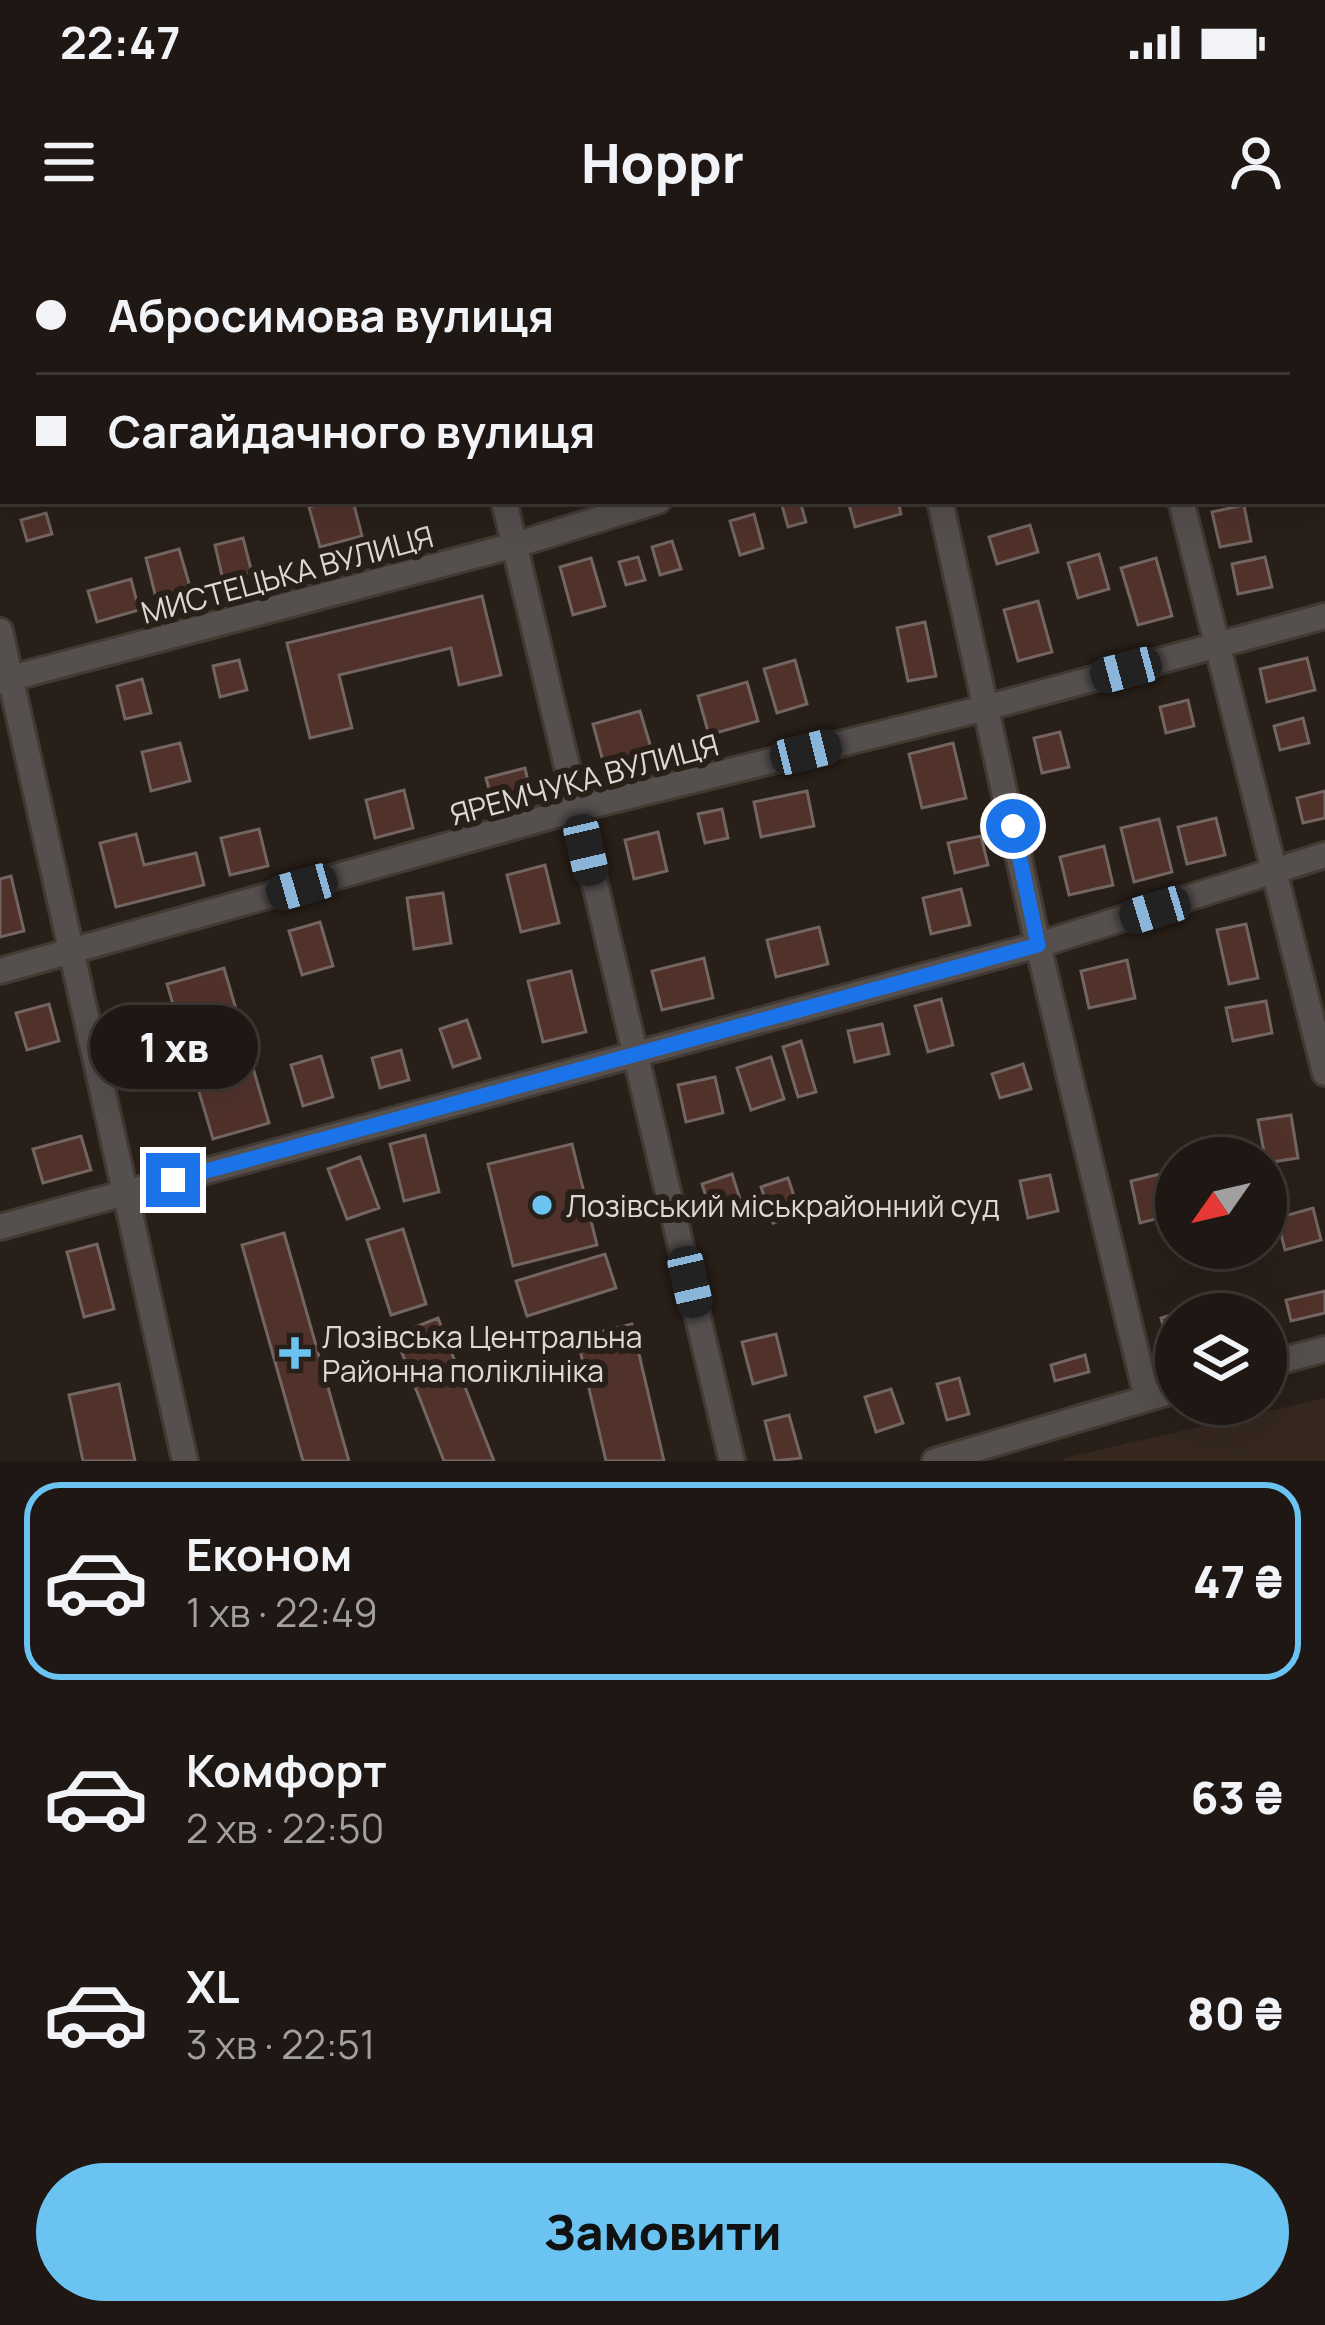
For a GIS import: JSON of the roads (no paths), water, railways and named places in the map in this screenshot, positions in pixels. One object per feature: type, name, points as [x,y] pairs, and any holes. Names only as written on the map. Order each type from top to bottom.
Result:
[{"type":"street","points":[[506,504],[733,1461]]},
{"type":"street","name":"МИСТЕЦЬКА ВУЛИЦЯ","points":[[4,680],[514,545],[648,504]]},
{"type":"street","points":[[941,504],[1038,945],[1147,1398]]},
{"type":"street","points":[[1182,504],[1325,1073]]},
{"type":"street","name":"ЯРЕМЧУКА ВУЛИЦЯ","points":[[0,971],[577,809],[989,707],[1325,616]]},
{"type":"street","points":[[0,632],[4,680],[73,953],[185,1461]]},
{"type":"street","points":[[0,1227],[636,1058],[1038,945],[1325,854]]},
{"type":"street","points":[[1287,1359],[1325,1349]]},
{"type":"street","points":[[935,1461],[1155,1396]]},
{"type":"place","name":"Лозівський міськрайонний суд","points":[[542,1205]]},
{"type":"place","name":"Лозівська Центральна Районна поліклініка","points":[[295,1353]]}]
